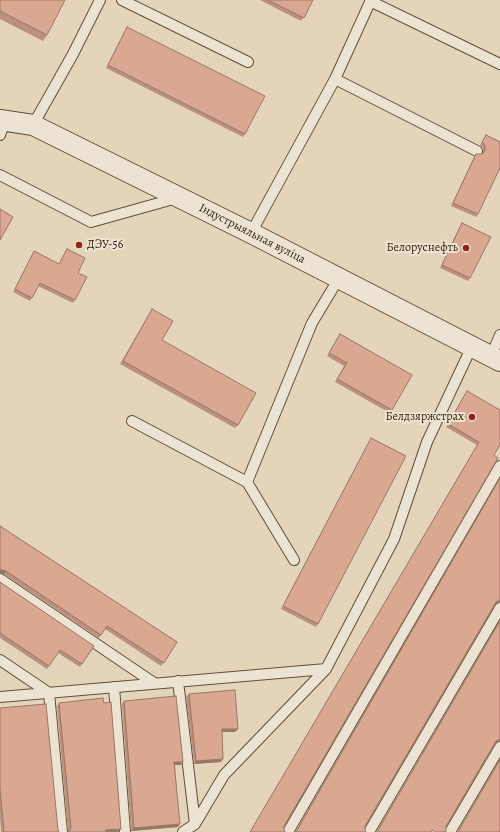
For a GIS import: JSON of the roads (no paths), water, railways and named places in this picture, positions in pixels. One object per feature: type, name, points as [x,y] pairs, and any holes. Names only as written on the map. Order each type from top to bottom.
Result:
[{"type":"street","name":"Індустрыяльная вуліца","points":[[2,125],[33,125],[251,233],[495,358]]},
{"type":"lane","points":[[33,125],[74,54],[100,0]]},
{"type":"lane","points":[[122,0],[248,62]]},
{"type":"lane","points":[[251,233],[335,79],[370,1],[500,64]]},
{"type":"lane","points":[[335,79],[477,151]]},
{"type":"lane","points":[[0,176],[91,222],[179,198]]},
{"type":"lane","points":[[247,482],[312,323],[339,278]]},
{"type":"lane","points":[[495,358],[500,335]]},
{"type":"lane","points":[[183,832],[195,824],[224,775],[326,669],[394,539],[427,442],[472,346]]},
{"type":"lane","points":[[132,421],[247,482],[294,560]]},
{"type":"lane","points":[[288,832],[500,466]]},
{"type":"lane","points":[[0,579],[154,683]]},
{"type":"lane","points":[[369,832],[500,608]]},
{"type":"lane","points":[[0,660],[49,693]]},
{"type":"lane","points":[[0,697],[326,669]]},
{"type":"lane","points":[[178,681],[195,824]]},
{"type":"lane","points":[[114,687],[125,832]]},
{"type":"lane","points":[[49,693],[62,832]]},
{"type":"lane","points":[[450,832],[500,747]]},
{"type":"place","name":"ДЭУ-56","points":[[79,245]]},
{"type":"place","name":"Белоруснефть","points":[[466,248]]},
{"type":"place","name":"Белдзяржстрах","points":[[472,417]]}]
